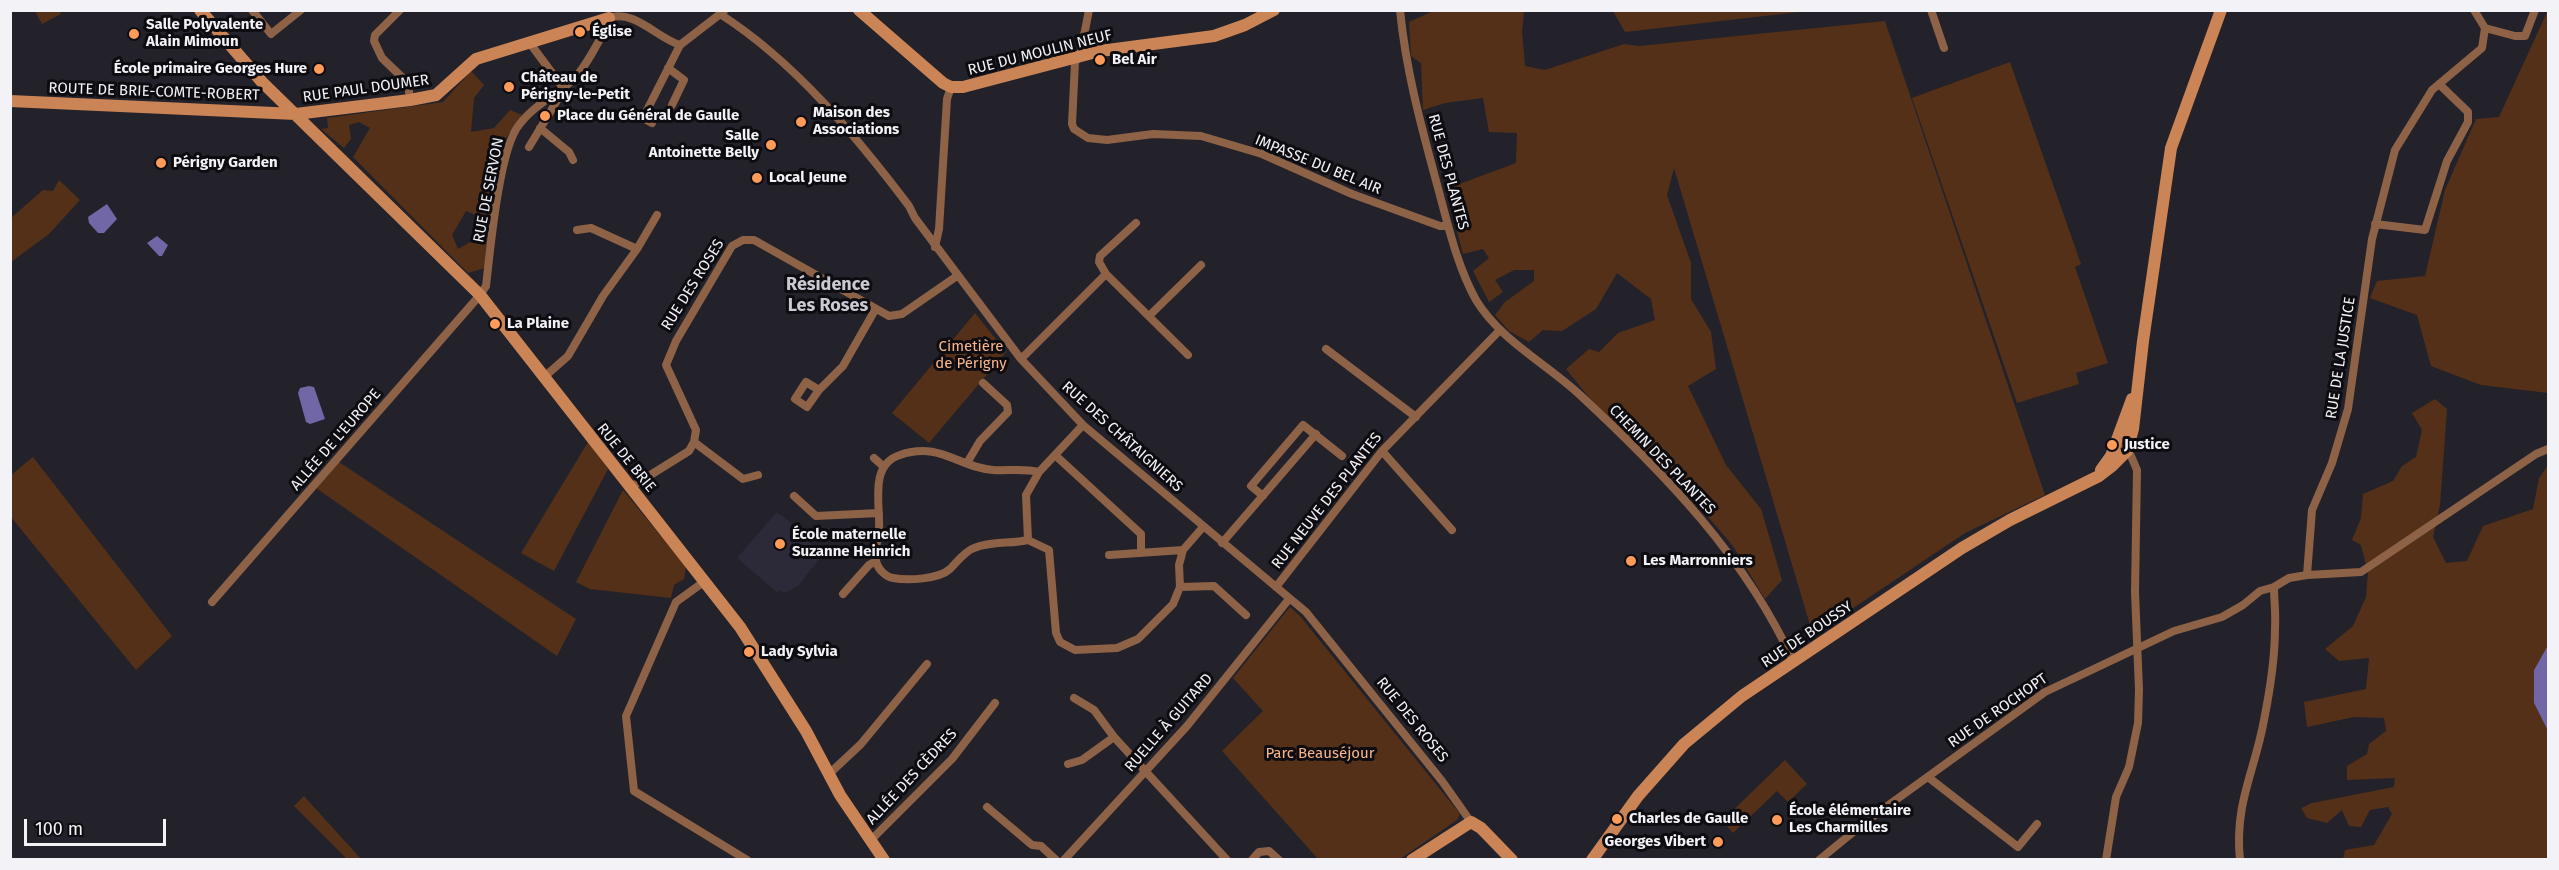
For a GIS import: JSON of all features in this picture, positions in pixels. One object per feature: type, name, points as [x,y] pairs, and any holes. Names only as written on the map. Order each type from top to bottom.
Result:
[{"type":"street","name":"RUE DE BRIE","points":[[200,10],[245,64],[480,295],[543,378],[705,581],[774,678],[829,774],[884,860]]},
{"type":"street","points":[[252,10],[272,34],[301,10]]},
{"type":"street","points":[[400,10],[375,35],[374,41],[382,58],[408,84],[410,100]]},
{"type":"street","points":[[860,10],[943,83],[951,87],[947,99],[939,229],[935,247]]},
{"type":"street","points":[[1080,56],[1089,10]]},
{"type":"street","name":"RUE DU MOULIN NEUF","points":[[951,87],[963,87],[1080,56],[1214,36],[1245,25],[1274,10]]},
{"type":"street","name":"RUE DES PLANTES","points":[[1400,10],[1410,84],[1448,226],[1461,265],[1477,300],[1500,330]]},
{"type":"street","points":[[1931,10],[1944,48]]},
{"type":"street","name":"RUE DE BOUSSY","points":[[1592,860],[1638,796],[1684,744],[1742,696],[1986,533],[2080,484],[2103,468],[2121,448],[2137,383],[2170,148],[2220,10]]},
{"type":"street","points":[[2474,10],[2485,28],[2515,36],[2525,36],[2535,10]]},
{"type":"street","points":[[652,123],[643,118],[680,45],[722,12]]},
{"type":"street","name":"RUE DES CHÂTAIGNIERS","points":[[722,12],[808,85],[886,176],[935,247],[1020,359],[1083,425],[1289,599]]},
{"type":"street","name":"RUE PAUL DOUMER","points":[[296,114],[436,95],[476,59],[619,14],[628,16],[669,42],[680,45]]},
{"type":"street","name":"RUE DE SERVON","points":[[480,295],[486,286],[494,221],[509,143],[519,124],[574,79],[606,31],[609,18]]},
{"type":"street","name":"RUE DE LA JUSTICE","points":[[2307,575],[2312,510],[2338,446],[2349,409],[2375,224],[2400,140],[2432,90],[2482,48],[2485,28]]},
{"type":"street","points":[[529,42],[564,89],[529,147]]},
{"type":"street","name":"IMPASSE DU BEL AIR","points":[[1080,56],[1075,62],[1072,124],[1074,129],[1088,138],[1107,140],[1153,134],[1201,136],[1262,154],[1352,194],[1440,226],[1448,226]]},
{"type":"street","points":[[668,68],[684,80],[672,105]]},
{"type":"street","points":[[2375,224],[2425,230],[2447,160],[2468,122],[2468,112],[2439,84]]},
{"type":"street","name":"ROUTE DE BRIE-COMTE-ROBERT","points":[[10,101],[296,114]]},
{"type":"street","points":[[540,128],[569,152],[573,160]]},
{"type":"street","points":[[543,378],[568,356],[603,296],[637,249],[657,215]]},
{"type":"street","points":[[1136,223],[1100,256],[1099,262],[1106,274],[1188,355]]},
{"type":"street","points":[[577,230],[591,228],[637,249]]},
{"type":"street","name":"RUE DES ROSES","points":[[694,442],[696,430],[666,365],[668,355],[732,246],[743,240],[754,240],[889,316],[902,314],[957,276]]},
{"type":"street","points":[[1149,316],[1201,264]]},
{"type":"street","points":[[1020,359],[1106,274]]},
{"type":"street","name":"ALLÉE DE L'EUROPE","points":[[212,602],[480,295]]},
{"type":"street","points":[[819,390],[843,366],[875,310]]},
{"type":"street","name":"RUE NEUVE DES PLANTES","points":[[1276,587],[1382,451],[1500,330]]},
{"type":"street","name":"CHEMIN DES PLANTES","points":[[1500,330],[1579,394],[1670,483],[1740,566],[1780,633],[1794,663]]},
{"type":"street","points":[[1326,350],[1416,417]]},
{"type":"street","points":[[967,463],[980,441],[1008,412],[1007,405],[983,382]]},
{"type":"street","points":[[1028,540],[1026,495],[1039,472],[1083,425]]},
{"type":"street","points":[[1263,496],[1251,486],[1303,425],[1342,456]]},
{"type":"street","points":[[1222,543],[1316,434]]},
{"type":"street","points":[[631,488],[689,451],[694,442],[743,479],[758,475]]},
{"type":"street","points":[[2106,860],[2116,797],[2129,766],[2135,743],[2139,698],[2137,470],[2134,460],[2121,448]]},
{"type":"street","points":[[2240,860],[2240,813],[2264,721],[2272,671],[2276,625],[2274,586],[2289,578],[2307,575],[2361,572],[2548,448]]},
{"type":"street","points":[[1039,472],[1026,468],[992,470],[944,453],[921,451],[898,455],[884,466],[878,484],[879,533],[874,555],[876,561],[884,574],[892,578],[935,577],[948,571],[973,548],[1028,540],[1050,550],[1056,633],[1060,642],[1075,650],[1117,648],[1138,639],[1173,604],[1180,587],[1179,565],[1183,550],[1203,527]]},
{"type":"street","points":[[1382,451],[1452,530]]},
{"type":"street","points":[[1054,456],[1141,534],[1141,553]]},
{"type":"street","points":[[874,458],[884,466]]},
{"type":"street","points":[[794,496],[816,516],[879,513]]},
{"type":"street","points":[[1109,555],[1183,550]]},
{"type":"street","points":[[843,594],[869,565],[876,561]]},
{"type":"street","points":[[705,581],[676,602],[626,716],[634,791],[747,860]]},
{"type":"street","points":[[1180,587],[1214,586],[1246,615]]},
{"type":"street","name":"RUE DE ROCHOPT","points":[[1819,860],[2045,692],[2174,631],[2223,617],[2260,591],[2274,586]]},
{"type":"street","name":"RUE DES ROSES","points":[[1289,599],[1306,612],[1455,798],[1471,822],[1481,828],[1512,860]]},
{"type":"street","name":"RUELLE À GUITARD","points":[[1064,860],[1187,726],[1289,599]]},
{"type":"street","points":[[829,774],[861,744],[927,664]]},
{"type":"street","points":[[1074,698],[1094,710],[1114,737],[1227,860]]},
{"type":"street","name":"ALLÉE DES CÈDRES","points":[[871,840],[952,759],[994,703]]},
{"type":"street","points":[[1068,764],[1082,760],[1114,737]]},
{"type":"street","points":[[1928,777],[2018,847],[2037,824]]},
{"type":"street","points":[[987,807],[1032,845],[1041,846],[1056,860]]},
{"type":"street","points":[[1412,860],[1471,822]]},
{"type":"street","points":[[1252,860],[1259,852],[1269,851],[1278,860]]},
{"type":"shaded area","points":[[107,204],[117,219],[104,233],[98,233],[89,223],[88,217]]},
{"type":"shaded area","points":[[157,236],[168,245],[162,256],[159,256],[147,243]]},
{"type":"shaded area","points":[[314,387],[325,419],[310,424],[306,422],[298,393],[300,388]]},
{"type":"shaded area","name":"École maternelle Suzanne Heinrich","points":[[777,512],[801,531],[799,534],[823,554],[798,586],[785,593],[780,590],[778,593],[737,558]]},
{"type":"shaded area","points":[[2548,638],[2548,731],[2534,703],[2534,670],[2547,647]]},
{"type":"green space","points":[[2548,10],[2548,393],[2481,385],[2431,366],[2417,315],[2370,298],[2377,281],[2425,276],[2445,190],[2476,119],[2499,117]]},
{"type":"green space","points":[[35,11],[59,11],[61,14],[42,24]]},
{"type":"green space","points":[[1433,11],[1532,11],[1524,12],[1522,32],[1525,66],[1545,70],[1624,44],[1639,46],[1885,21],[2045,495],[1965,533],[1813,635],[1674,168],[1667,195],[1691,263],[1691,299],[1711,332],[1716,369],[1688,386],[1726,465],[1761,509],[1782,580],[1765,599],[1733,546],[1679,483],[1596,406],[1566,369],[1589,349],[1599,352],[1618,333],[1655,320],[1651,299],[1617,273],[1596,309],[1562,331],[1543,330],[1529,342],[1509,331],[1495,315],[1505,302],[1534,281],[1534,270],[1514,270],[1495,280],[1503,292],[1489,302],[1473,271],[1489,258],[1483,249],[1463,254],[1446,189],[1516,163],[1517,133],[1489,132],[1483,98],[1445,103],[1423,110],[1421,63],[1411,56],[1409,22]]},
{"type":"green space","points":[[1613,11],[1837,11],[1799,12],[1625,32]]},
{"type":"green space","points":[[2010,62],[2081,264],[2075,267],[2108,363],[2076,373],[2079,384],[2017,403],[1912,98]]},
{"type":"green space","points":[[471,71],[484,85],[474,98],[471,132],[494,128],[510,110],[522,115],[502,144],[492,221],[466,211],[452,235],[458,249],[490,231],[485,268],[468,273],[353,157],[370,128],[359,122],[349,125],[351,139],[344,148],[321,129],[328,128],[327,118],[443,102]]},
{"type":"green space","points":[[59,180],[80,200],[49,234],[11,262],[11,218],[43,190],[53,191]]},
{"type":"green space","name":"Cimetière de Périgny","points":[[975,313],[1006,352],[929,443],[892,413]]},
{"type":"green space","points":[[2435,399],[2447,409],[2440,505],[2433,537],[2446,563],[2467,561],[2483,526],[2533,509],[2539,478],[2548,465],[2548,638],[2547,647],[2534,670],[2534,703],[2548,731],[2548,859],[2343,859],[2345,850],[2374,845],[2392,814],[2388,807],[2370,810],[2361,827],[2349,826],[2342,810],[2327,823],[2307,818],[2301,808],[2312,803],[2394,787],[2395,778],[2347,780],[2347,766],[2367,754],[2369,744],[2386,731],[2384,718],[2354,717],[2307,727],[2304,702],[2366,689],[2369,658],[2339,661],[2325,649],[2353,626],[2366,597],[2368,573],[2361,545],[2352,540],[2361,518],[2363,494],[2393,481],[2402,466],[2416,457],[2422,430],[2412,413]]},
{"type":"green space","points":[[588,442],[608,469],[554,571],[521,553]]},
{"type":"green space","points":[[33,457],[172,636],[136,670],[11,517],[11,475]]},
{"type":"green space","points":[[339,462],[576,619],[557,656],[316,488]]},
{"type":"green space","points":[[623,490],[686,567],[684,579],[674,585],[671,598],[590,589],[576,582]]},
{"type":"green space","name":"Parc Beauséjour","points":[[1290,607],[1300,616],[1460,814],[1457,820],[1400,859],[1318,859],[1222,751],[1263,711],[1233,678]]},
{"type":"green space","points":[[1785,760],[1807,784],[1788,802],[1777,791],[1733,833],[1722,821]]},
{"type":"green space","points":[[304,796],[361,859],[347,859],[294,806]]},
{"type":"place","name":"Église","points":[[580,32]]},
{"type":"place","name":"Salle Polyvalente Alain Mimoun","points":[[134,34]]},
{"type":"place","name":"Bel Air","points":[[1100,60]]},
{"type":"place","name":"École primaire Georges Hure","points":[[319,69]]},
{"type":"place","name":"Château de Périgny-le-Petit","points":[[509,87]]},
{"type":"place","name":"Place du Général de Gaulle","points":[[545,116]]},
{"type":"place","name":"Maison des Associations","points":[[801,122]]},
{"type":"place","name":"Salle Antoinette Belly","points":[[771,145]]},
{"type":"place","name":"Périgny Garden","points":[[161,163]]},
{"type":"place","name":"Local Jeune","points":[[757,178]]},
{"type":"place","name":"La Plaine","points":[[495,324]]},
{"type":"place","name":"Justice","points":[[2112,445]]},
{"type":"place","name":"École maternelle Suzanne Heinrich","points":[[780,544]]},
{"type":"place","name":"Les Marronniers","points":[[1631,561]]},
{"type":"place","name":"Lady Sylvia","points":[[749,652]]},
{"type":"place","name":"Charles de Gaulle","points":[[1617,819]]},
{"type":"place","name":"École élémentaire Les Charmilles","points":[[1777,820]]},
{"type":"place","name":"Georges Vibert","points":[[1718,842]]},
{"type":"district","name":"Résidence Les Roses","points":[[828,295]]}]
